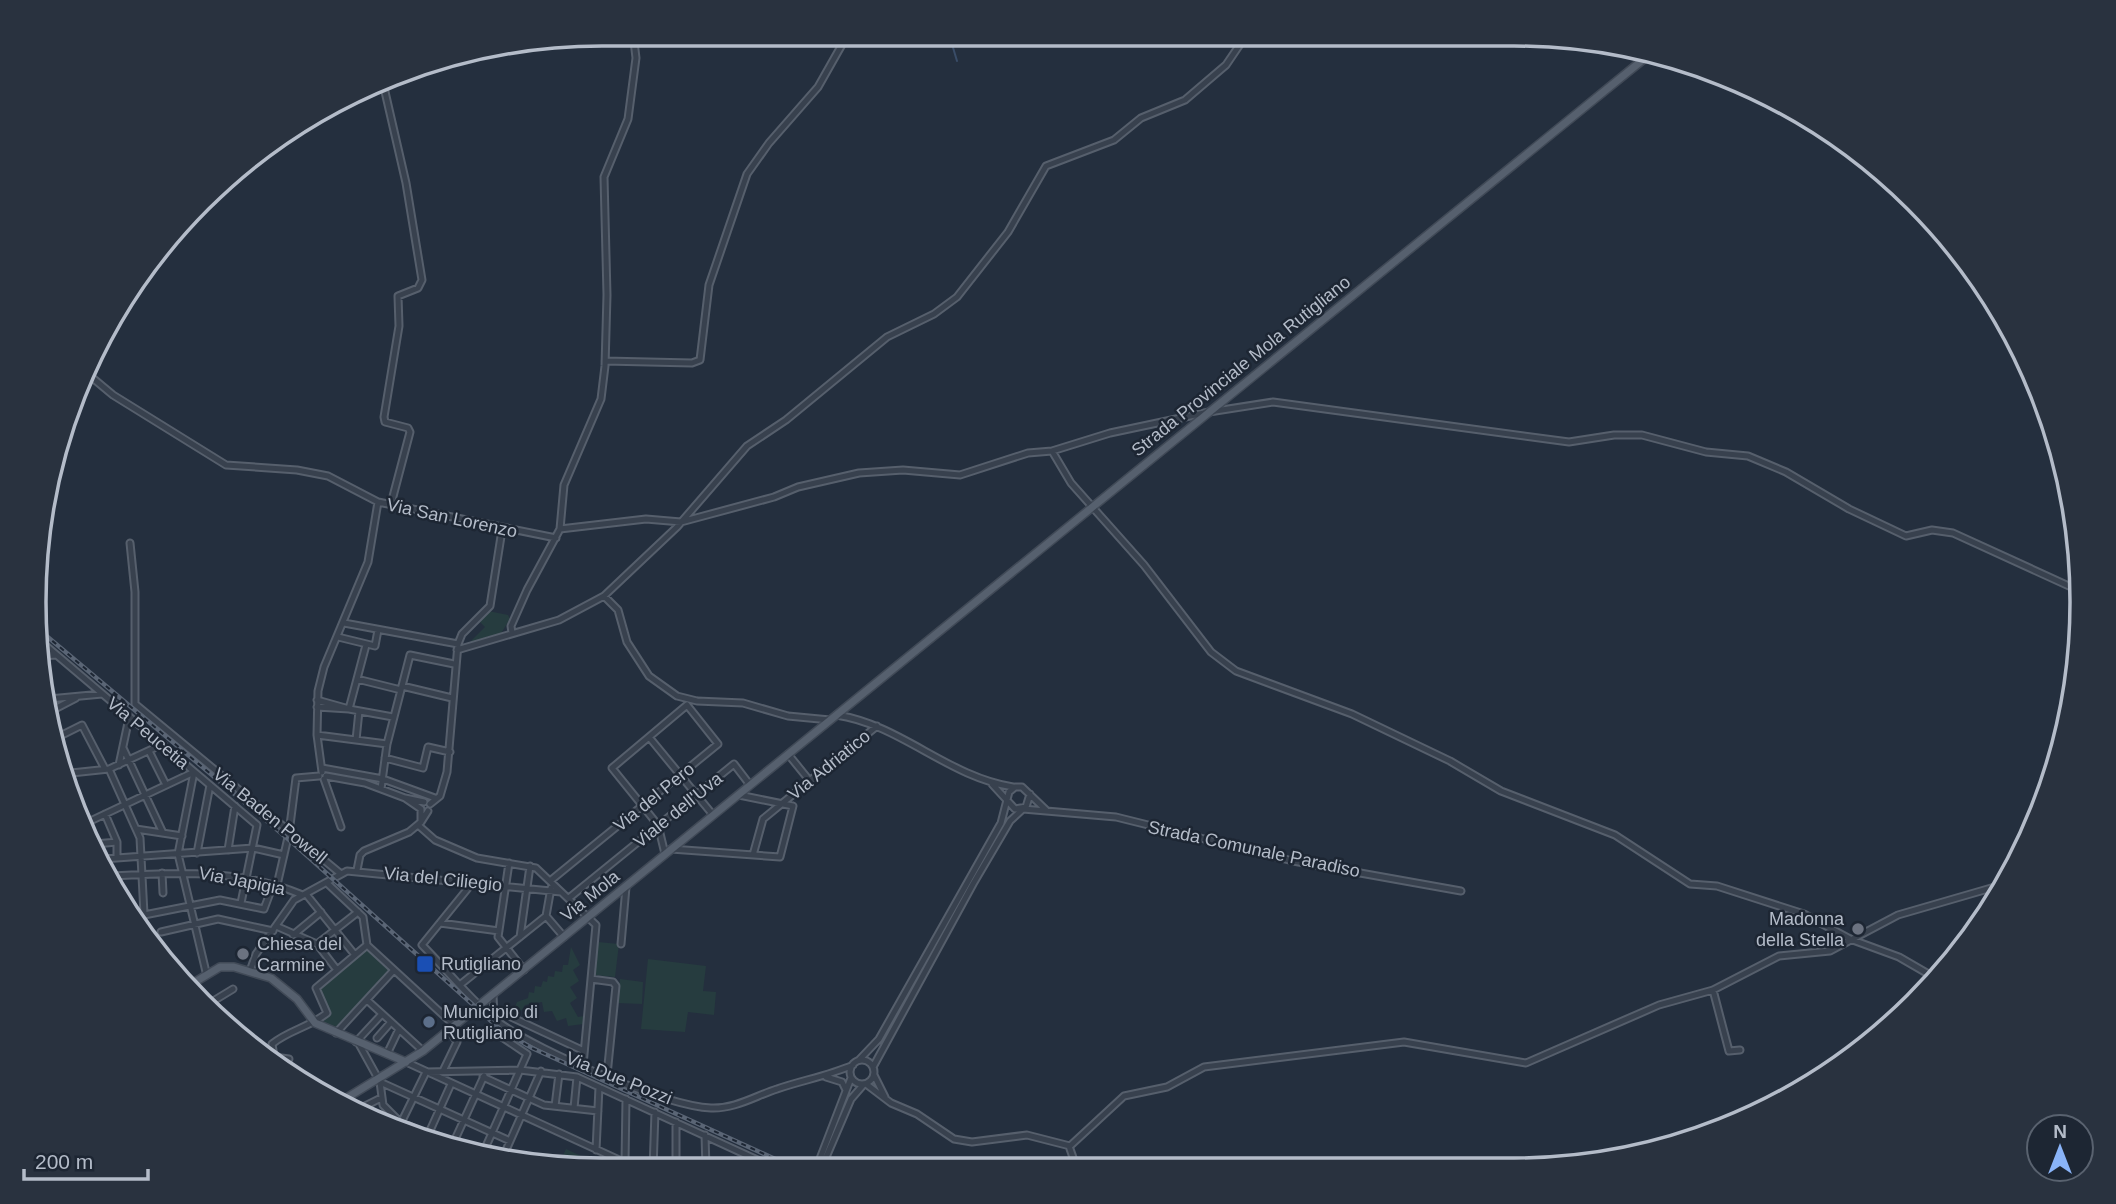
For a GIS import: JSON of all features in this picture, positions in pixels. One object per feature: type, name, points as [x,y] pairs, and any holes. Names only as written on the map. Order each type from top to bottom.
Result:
[{"type":"main road","name":"Strada Provinciale Mola Rutigliano","points":[[852,702],[1642,60]]},
{"type":"main road","name":"Via Mola","points":[[349,1097],[379,1081],[423,1051],[852,702]]},
{"type":"main road","points":[[195,981],[206,972],[223,967],[250,971],[279,984],[303,1005],[315,1023],[406,1062]]},
{"type":"street","points":[[512,633],[511,626],[527,590],[556,538],[562,490],[600,403],[605,361],[607,242],[604,177],[628,119],[636,58],[635,46]]},
{"type":"street","points":[[605,361],[692,363],[700,360],[704,307],[711,279],[749,170],[818,87],[841,46]]},
{"type":"street","points":[[344,623],[457,647],[565,617],[604,596],[681,522],[747,446],[786,420],[887,337],[934,314],[957,297],[1008,232],[1046,166],[1114,140],[1141,118],[1185,100],[1226,65],[1239,46]]},
{"type":"street","points":[[385,90],[406,183],[422,279],[418,288],[398,296],[398,326],[384,417],[385,422],[408,428],[410,432],[391,504]]},
{"type":"street","name":"Via San Lorenzo","points":[[93,379],[99,386],[226,465],[297,470],[328,477],[378,502],[460,517],[502,530],[556,538]]},
{"type":"street","points":[[559,529],[646,519],[681,522],[849,474],[902,470],[960,475],[1028,453],[1052,451],[1111,433],[1209,412],[1281,402],[1569,442],[1614,435],[1642,435],[1706,452],[1748,456],[1786,472],[1849,509],[1906,536],[1932,530],[1953,533],[2070,586]]},
{"type":"street","points":[[1052,451],[1066,477],[1144,565],[1211,652],[1236,671],[1352,714],[1450,761],[1501,791],[1615,835],[1690,884],[1717,886],[1762,898],[1804,914],[1850,940],[1899,957],[1928,974]]},
{"type":"street","points":[[341,827],[322,774],[317,735],[317,700],[324,667],[369,557],[378,502]]},
{"type":"street","points":[[421,808],[435,798],[444,784],[450,752],[457,647],[462,634],[490,606],[502,530]]},
{"type":"street","name":"Via Baden Powell","points":[[130,543],[135,586],[135,704],[341,874]]},
{"type":"street","points":[[604,596],[618,610],[628,642],[649,676],[677,696],[688,700],[743,704],[788,716],[833,718],[877,726],[941,762],[992,784],[1022,787],[1046,810]]},
{"type":"street","points":[[338,637],[375,646],[378,630]]},
{"type":"street","points":[[349,709],[366,645]]},
{"type":"street","name":"Via Peucetia","points":[[48,648],[257,825],[253,848]]},
{"type":"street","points":[[48,656],[56,655]]},
{"type":"street","points":[[381,789],[387,744],[410,655],[454,664]]},
{"type":"street","points":[[358,680],[452,698]]},
{"type":"street","points":[[54,699],[102,694]]},
{"type":"street","points":[[56,709],[79,696]]},
{"type":"street","points":[[317,700],[393,717]]},
{"type":"street","name":"Via del Pero","points":[[551,882],[718,744],[687,705],[649,737]]},
{"type":"street","points":[[317,707],[349,709]]},
{"type":"street","points":[[356,740],[359,711]]},
{"type":"street","points":[[119,765],[129,718]]},
{"type":"street","points":[[62,735],[82,725],[125,805],[140,838],[144,914],[220,900],[264,909],[284,855],[296,778],[322,774],[383,779],[435,798]]},
{"type":"street","name":"Via Adriatico","points":[[753,855],[763,819],[877,726]]},
{"type":"street","points":[[317,735],[387,744]]},
{"type":"street","points":[[713,815],[649,737],[612,768],[658,825],[668,851],[780,857],[793,806],[739,794]]},
{"type":"street","points":[[72,773],[107,769],[163,744]]},
{"type":"street","points":[[385,758],[423,768],[428,747],[450,752]]},
{"type":"street","points":[[123,748],[163,833]]},
{"type":"street","points":[[149,751],[166,785]]},
{"type":"street","points":[[788,754],[809,780]]},
{"type":"street","name":"Viale dell'Uva","points":[[569,898],[734,764],[750,785]]},
{"type":"street","points":[[91,821],[194,772]]},
{"type":"street","points":[[194,772],[178,854],[206,972]]},
{"type":"street","points":[[322,774],[381,789],[427,805]]},
{"type":"street","points":[[992,784],[1015,809],[1023,809]]},
{"type":"street","points":[[197,853],[210,785]]},
{"type":"street","points":[[823,1158],[847,1091],[853,1065],[878,1039],[915,976],[1001,822],[1009,792],[1015,787]]},
{"type":"street","points":[[886,1100],[873,1067],[972,884],[1010,821],[1028,804],[1030,794]]},
{"type":"street","points":[[405,798],[421,808]]},
{"type":"street","points":[[357,870],[360,855],[364,851],[419,824],[427,805]]},
{"type":"street","points":[[228,850],[235,806]]},
{"type":"street","points":[[419,824],[421,808]]},
{"type":"street","name":"Strada Comunale Paradiso","points":[[1023,809],[1116,817],[1293,861],[1461,891]]},
{"type":"street","points":[[105,814],[117,842],[117,858]]},
{"type":"street","points":[[419,824],[435,839],[477,858],[530,866],[569,898],[596,925],[583,1065]]},
{"type":"street","points":[[136,829],[181,836]]},
{"type":"street","points":[[101,843],[117,842]]},
{"type":"street","points":[[109,859],[253,848],[284,855]]},
{"type":"street","points":[[241,904],[253,848]]},
{"type":"street","points":[[509,863],[498,937],[524,970]]},
{"type":"street","points":[[520,937],[530,866]]},
{"type":"street","name":"Via del Ciliegio","points":[[303,894],[328,884],[341,874],[357,870],[561,892]]},
{"type":"street","name":"Via Japigia","points":[[118,876],[182,872],[275,885],[303,894]]},
{"type":"street","points":[[162,873],[163,893]]},
{"type":"street","points":[[440,923],[473,882]]},
{"type":"street","points":[[461,984],[546,916],[551,882]]},
{"type":"street","points":[[328,884],[364,919],[367,946],[452,1027],[457,1041],[443,1071]]},
{"type":"street","points":[[621,944],[626,887]]},
{"type":"street","points":[[1069,1146],[1125,1096],[1160,1090],[1204,1067],[1404,1042],[1526,1063],[1607,1026],[1666,1003],[1713,990],[1779,956],[1830,951],[1898,915],[1991,888]]},
{"type":"street","points":[[250,971],[256,954],[303,894],[355,955]]},
{"type":"street","points":[[293,935],[321,912]]},
{"type":"street","points":[[317,944],[358,912]]},
{"type":"street","points":[[546,916],[564,937]]},
{"type":"street","points":[[160,932],[218,919],[274,928],[317,944],[337,970]]},
{"type":"street","points":[[440,923],[499,931]]},
{"type":"street","name":"Via Due Pozzi","points":[[440,923],[422,946],[495,1019],[524,1038],[656,1096],[712,1108],[741,1103],[778,1088],[826,1076],[853,1065]]},
{"type":"street","points":[[273,1051],[272,1044],[315,1023],[328,1011],[316,988],[367,946]]},
{"type":"street","points":[[336,1033],[394,970]]},
{"type":"street","points":[[591,979],[613,982],[616,986],[607,1075]]},
{"type":"street","points":[[213,1001],[233,989]]},
{"type":"street","points":[[1713,990],[1729,1051],[1740,1051]]},
{"type":"street","points":[[493,994],[491,1010],[495,1019]]},
{"type":"street","points":[[366,1000],[423,1051]]},
{"type":"street","points":[[382,1014],[358,1043],[379,1081],[386,1108],[397,1119]]},
{"type":"street","points":[[512,1017],[584,1051]]},
{"type":"street","points":[[377,1038],[391,1022]]},
{"type":"street","points":[[387,1054],[399,1029]]},
{"type":"street","points":[[486,1146],[527,1054],[490,1029]]},
{"type":"street","points":[[283,1058],[289,1059]]},
{"type":"street","points":[[859,1060],[867,1061],[873,1067]]},
{"type":"street","points":[[406,1062],[615,1158]]},
{"type":"street","points":[[425,1072],[520,1069],[577,1077],[754,1158]]},
{"type":"street","points":[[456,1139],[486,1070]]},
{"type":"street","points":[[506,1150],[541,1071]]},
{"type":"street","points":[[402,1121],[425,1072]]},
{"type":"street","points":[[555,1106],[559,1074]]},
{"type":"street","points":[[824,1158],[853,1095],[874,1075]]},
{"type":"street","points":[[826,1076],[837,1080],[847,1091]]},
{"type":"street","name":"Via Due Pozzi","points":[[826,1076],[851,1077]]},
{"type":"street","points":[[483,1077],[529,1098],[555,1106],[598,1111]]},
{"type":"street","points":[[574,1108],[577,1077]]},
{"type":"street","points":[[851,1077],[886,1100],[917,1114],[954,1139],[972,1142],[1027,1135],[1069,1146]]},
{"type":"street","points":[[379,1081],[510,1141]]},
{"type":"street","points":[[426,1130],[440,1109],[451,1083]]},
{"type":"street","points":[[596,1150],[599,1087]]},
{"type":"street","points":[[367,1106],[382,1098]]},
{"type":"street","points":[[625,1158],[626,1099]]},
{"type":"street","points":[[653,1158],[654,1112]]},
{"type":"street","points":[[676,1122],[676,1158]]},
{"type":"street","points":[[705,1135],[706,1158]]},
{"type":"street","points":[[1069,1146],[1072,1158]]},
{"type":"green space","points":[[488,611],[508,615],[510,619],[500,635],[467,645],[485,627],[479,621]]},
{"type":"green space","points":[[598,942],[619,944],[615,977],[595,975]]},
{"type":"green space","points":[[571,947],[580,965],[573,970],[579,981],[570,987],[577,998],[570,1003],[578,1017],[584,1016],[583,1024],[568,1026],[566,1018],[557,1021],[552,1011],[544,1012],[542,1002],[525,1005],[521,1011],[515,1007],[517,1002],[528,998],[529,992],[534,993],[535,986],[541,987],[543,981],[547,982],[548,976],[554,977],[555,971],[562,972],[563,965],[568,965]]},
{"type":"green space","points":[[367,948],[390,968],[335,1031],[322,1024],[331,1012],[319,988]]},
{"type":"green space","points":[[648,959],[706,966],[703,991],[716,992],[714,1015],[688,1012],[685,1032],[641,1029]]},
{"type":"green space","points":[[620,979],[643,982],[642,1004],[617,1003]]},
{"type":"green space","points":[[566,1149],[584,1158],[566,1157],[562,1157]]},
{"type":"waterway","points":[[953,46],[957,61]]},
{"type":"railway","points":[[47,636],[294,844],[501,1030],[532,1048],[773,1158]]},
{"type":"place","name":"Madonna della Stella","points":[[1858,929]]},
{"type":"place","name":"Chiesa del Carmine","points":[[243,954]]},
{"type":"place","name":"Rutigliano","points":[[425,964]]},
{"type":"place","name":"Municipio di Rutigliano","points":[[429,1022]]}]
